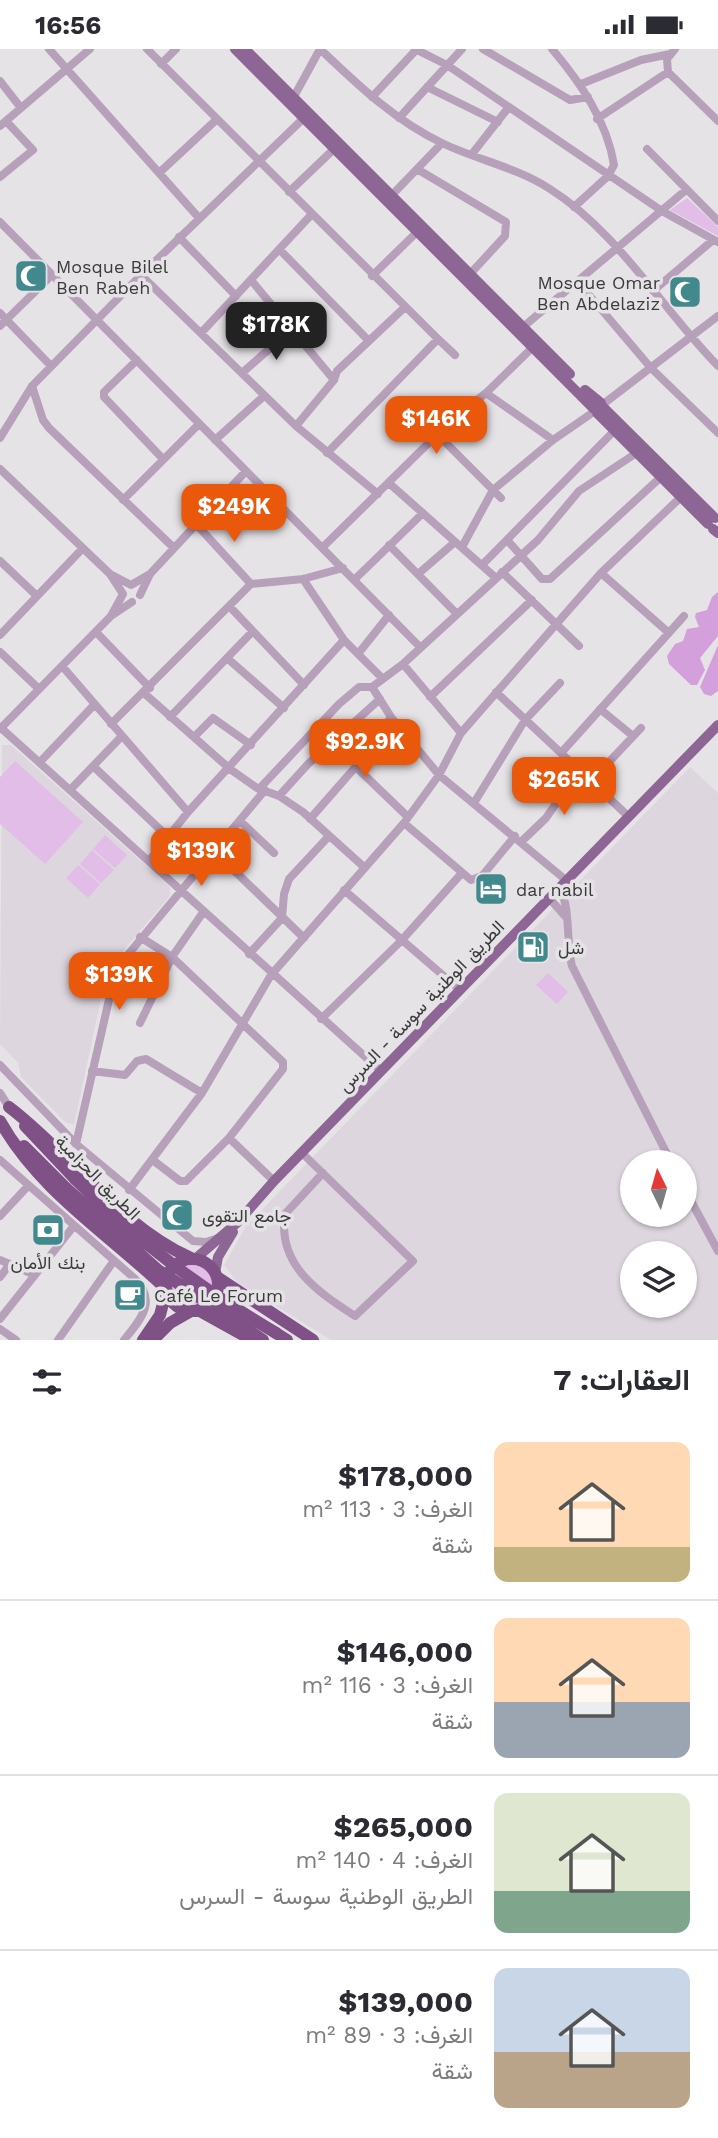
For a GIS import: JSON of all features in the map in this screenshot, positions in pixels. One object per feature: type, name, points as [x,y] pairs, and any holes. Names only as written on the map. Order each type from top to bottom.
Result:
[{"type":"highway","name":"الطريق الحزامية","points":[[3,1099],[70,1184],[167,1263],[281,1337]]},
{"type":"highway","points":[[3,1099],[37,1128],[135,1223],[175,1251],[203,1261],[216,1275],[313,1340]]},
{"type":"highway","name":"الطريق الحزامية","points":[[0,1121],[70,1184],[158,1270],[263,1340]]},
{"type":"highway","points":[[0,1121],[13,1144],[43,1179],[166,1290],[176,1306],[195,1311],[252,1340]]},
{"type":"highway","points":[[143,1340],[160,1315],[169,1271],[183,1260],[193,1259]]},
{"type":"highway","points":[[153,1340],[170,1323],[206,1307],[216,1294],[216,1275]]},
{"type":"main road","points":[[235,49],[292,101]]},
{"type":"main road","points":[[246,49],[334,149],[533,347],[716,523]]},
{"type":"main road","points":[[306,116],[523,327],[662,477],[716,523]]},
{"type":"main road","name":"الطريق الوطنية سوسة - السرس","points":[[193,1259],[238,1222],[274,1181],[718,725]]},
{"type":"main road","name":"الطريق الوطنية سوسة - السرس","points":[[216,1275],[219,1257],[238,1222]]},
{"type":"street","points":[[49,49],[199,218]]},
{"type":"street","points":[[0,177],[33,150],[3,123],[90,49]]},
{"type":"street","points":[[147,49],[372,276],[455,355]]},
{"type":"street","points":[[161,64],[176,49]]},
{"type":"street","points":[[292,101],[320,49],[399,118],[442,143],[517,171],[550,189],[574,207],[616,249],[718,366]]},
{"type":"street","points":[[372,97],[415,49],[447,65],[608,176],[715,241],[653,291]]},
{"type":"street","points":[[399,118],[462,49]]},
{"type":"street","points":[[483,49],[570,100],[588,97]]},
{"type":"street","points":[[552,49],[581,84],[613,159],[608,176],[574,207]]},
{"type":"street","points":[[581,84],[641,60],[673,52]]},
{"type":"street","points":[[673,52],[667,64],[668,72],[718,121]]},
{"type":"street","points":[[597,119],[668,72]]},
{"type":"street","points":[[0,81],[21,108]]},
{"type":"street","points":[[427,87],[498,122]]},
{"type":"street","points":[[472,154],[508,108]]},
{"type":"street","points":[[0,438],[32,386],[51,366],[179,237],[306,116]]},
{"type":"street","points":[[159,173],[216,120]]},
{"type":"street","points":[[391,196],[442,143]]},
{"type":"street","points":[[289,192],[334,149]]},
{"type":"street","points":[[647,149],[718,221]]},
{"type":"street","points":[[417,169],[506,222],[505,236],[470,274]]},
{"type":"street","points":[[523,327],[686,190]]},
{"type":"street","points":[[201,333],[312,214]]},
{"type":"street","points":[[0,222],[420,647]]},
{"type":"street","points":[[372,276],[417,232]]},
{"type":"street","points":[[179,237],[236,296]]},
{"type":"street","points":[[279,249],[368,340]]},
{"type":"street","points":[[51,366],[2,319],[52,275]]},
{"type":"street","points":[[141,275],[296,426],[378,494]]},
{"type":"street","points":[[251,280],[334,380]]},
{"type":"street","points":[[578,282],[651,368],[718,433]]},
{"type":"street","points":[[296,426],[334,380],[337,371],[405,307]]},
{"type":"street","points":[[418,574],[458,545],[493,490],[554,440],[718,316]]},
{"type":"street","points":[[242,373],[292,329]]},
{"type":"street","points":[[327,453],[438,339]]},
{"type":"street","points":[[322,548],[438,434],[486,393],[533,347]]},
{"type":"street","points":[[137,360],[104,392],[104,397],[163,459]]},
{"type":"street","points":[[32,386],[43,420],[49,428],[174,548]]},
{"type":"street","points":[[486,393],[554,440]]},
{"type":"street","points":[[215,440],[264,395]]},
{"type":"street","points":[[123,500],[199,424]]},
{"type":"street","points":[[482,565],[543,499],[615,429]]},
{"type":"street","points":[[438,434],[501,498]]},
{"type":"street","points":[[76,1144],[112,977],[140,937],[215,852],[262,789],[339,704],[359,687],[372,687],[402,664],[520,555],[579,491],[638,452]]},
{"type":"street","points":[[0,469],[110,574],[131,602]]},
{"type":"street","points":[[111,616],[125,588],[150,574],[246,471]]},
{"type":"street","points":[[507,540],[542,579],[550,579],[662,477]]},
{"type":"street","points":[[390,484],[482,565],[531,600],[579,646]]},
{"type":"street","points":[[129,1190],[154,1161],[202,1093],[271,975],[406,820],[439,775],[461,733],[601,573],[682,496]]},
{"type":"street","points":[[354,580],[422,513]]},
{"type":"street","points":[[196,524],[251,584]]},
{"type":"street","points":[[389,545],[457,614]]},
{"type":"street","points":[[0,635],[83,548]]},
{"type":"street","points":[[0,562],[37,596]]},
{"type":"street","points":[[111,724],[147,691],[251,584],[303,579],[343,568]]},
{"type":"street","points":[[601,573],[669,633]]},
{"type":"street","points":[[110,574],[137,587],[140,595]]},
{"type":"street","points":[[150,574],[140,595],[111,616],[0,728],[182,890],[271,975],[381,1071]]},
{"type":"street","points":[[303,579],[344,640],[383,679]]},
{"type":"street","points":[[430,697],[531,600]]},
{"type":"street","points":[[230,607],[304,685]]},
{"type":"street","points":[[358,654],[389,615]]},
{"type":"street","points":[[561,753],[684,616]]},
{"type":"street","points":[[96,632],[170,717],[230,769],[279,796],[310,819],[364,867]]},
{"type":"street","points":[[170,717],[252,632]]},
{"type":"street","points":[[149,861],[188,812],[230,769],[344,640]]},
{"type":"street","points":[[0,652],[39,689]]},
{"type":"street","points":[[227,658],[284,708]]},
{"type":"street","points":[[402,664],[461,733]]},
{"type":"street","points":[[62,666],[188,812]]},
{"type":"street","points":[[474,803],[525,720],[560,683]]},
{"type":"street","points":[[372,687],[391,717],[439,775],[518,839],[563,885],[569,955],[579,985],[665,1150]]},
{"type":"street","points":[[496,692],[628,816]]},
{"type":"street","points":[[279,796],[307,764],[380,699]]},
{"type":"street","points":[[40,762],[94,705]]},
{"type":"street","points":[[600,709],[633,736]]},
{"type":"street","points":[[310,819],[356,767],[391,717]]},
{"type":"street","points":[[194,737],[213,718],[251,745]]},
{"type":"street","points":[[591,781],[641,728]]},
{"type":"street","points":[[70,790],[121,737]]},
{"type":"street","points":[[93,766],[168,837]]},
{"type":"street","points":[[356,767],[406,820],[461,874],[471,880],[482,876],[518,839],[545,818],[579,770]]},
{"type":"street","points":[[240,821],[274,853]]},
{"type":"street","points":[[249,954],[282,918],[286,883],[329,836]]},
{"type":"street","points":[[215,852],[304,938]]},
{"type":"street","points":[[321,1019],[401,941],[461,874]]},
{"type":"street","points":[[344,890],[460,990]]},
{"type":"street","points":[[550,899],[565,916]]},
{"type":"street","points":[[140,1023],[172,957],[204,911]]},
{"type":"street","points":[[140,937],[172,957],[284,1066],[229,1139],[187,1181],[180,1181],[154,1161]]},
{"type":"street","points":[[92,1070],[125,1075],[136,1061],[146,1059],[202,1093]]},
{"type":"street","points":[[0,1065],[76,1144],[193,1241],[206,1242],[223,1236]]},
{"type":"street","points":[[229,1139],[274,1181]]},
{"type":"street","points":[[302,1153],[323,1173],[413,1261],[355,1316],[303,1278],[286,1241],[285,1214],[323,1173]]},
{"type":"street","points":[[0,1160],[140,1284],[148,1303],[143,1315],[124,1340]]},
{"type":"street","points":[[0,1216],[28,1186]]},
{"type":"street","points":[[697,1212],[718,1251]]},
{"type":"street","points":[[0,1319],[73,1227]]},
{"type":"street","points":[[0,1260],[35,1275]]},
{"type":"street","points":[[58,1340],[113,1262]]},
{"type":"street","points":[[0,1277],[10,1264]]},
{"type":"street","points":[[0,1329],[16,1340]]},
{"type":"shaded area","points":[[687,198],[718,227],[718,236],[670,210]]},
{"type":"shaded area","points":[[718,592],[718,636],[700,658],[705,670],[697,685],[691,685],[669,664],[667,656],[675,644],[683,641],[687,629],[699,627],[696,613],[707,610],[712,597]]},
{"type":"shaded area","points":[[718,645],[718,691],[711,696],[704,694],[700,687]]},
{"type":"shaded area","points":[[2,745],[11,745],[170,887],[170,896],[112,964],[106,976],[74,1125],[65,1122],[21,1077],[18,1063],[0,1044]]},
{"type":"shaded area","points":[[15,761],[83,822],[45,864],[0,824],[0,777]]},
{"type":"shaded area","points":[[690,767],[718,793],[718,1340],[331,1340],[237,1282],[224,1265],[246,1226]]},
{"type":"shaded area","points":[[105,835],[127,855],[115,868],[93,849]]},
{"type":"shaded area","points":[[92,850],[114,870],[101,883],[80,864]]},
{"type":"shaded area","points":[[78,865],[100,884],[88,898],[66,878]]},
{"type":"shaded area","points":[[548,973],[568,992],[557,1004],[536,985]]},
{"type":"shaded area","points":[[192,1265],[200,1266],[206,1271],[211,1277],[211,1293],[206,1299],[200,1304],[192,1305],[184,1304],[178,1299],[173,1293],[172,1285],[173,1277],[178,1271],[184,1266]]},
{"type":"place","name":"Mosque Bilel Ben Rabeh","points":[[31,276]]},
{"type":"place","name":"Mosque Omar Ben Abdelaziz","points":[[685,292]]},
{"type":"place","name":"dar nabil","points":[[491,889]]},
{"type":"place","name":"شل","points":[[533,947]]},
{"type":"place","name":"جامع التقوى","points":[[177,1215]]},
{"type":"place","name":"بنك الأمان","points":[[48,1230]]},
{"type":"place","name":"Café Le Forum","points":[[130,1295]]}]
